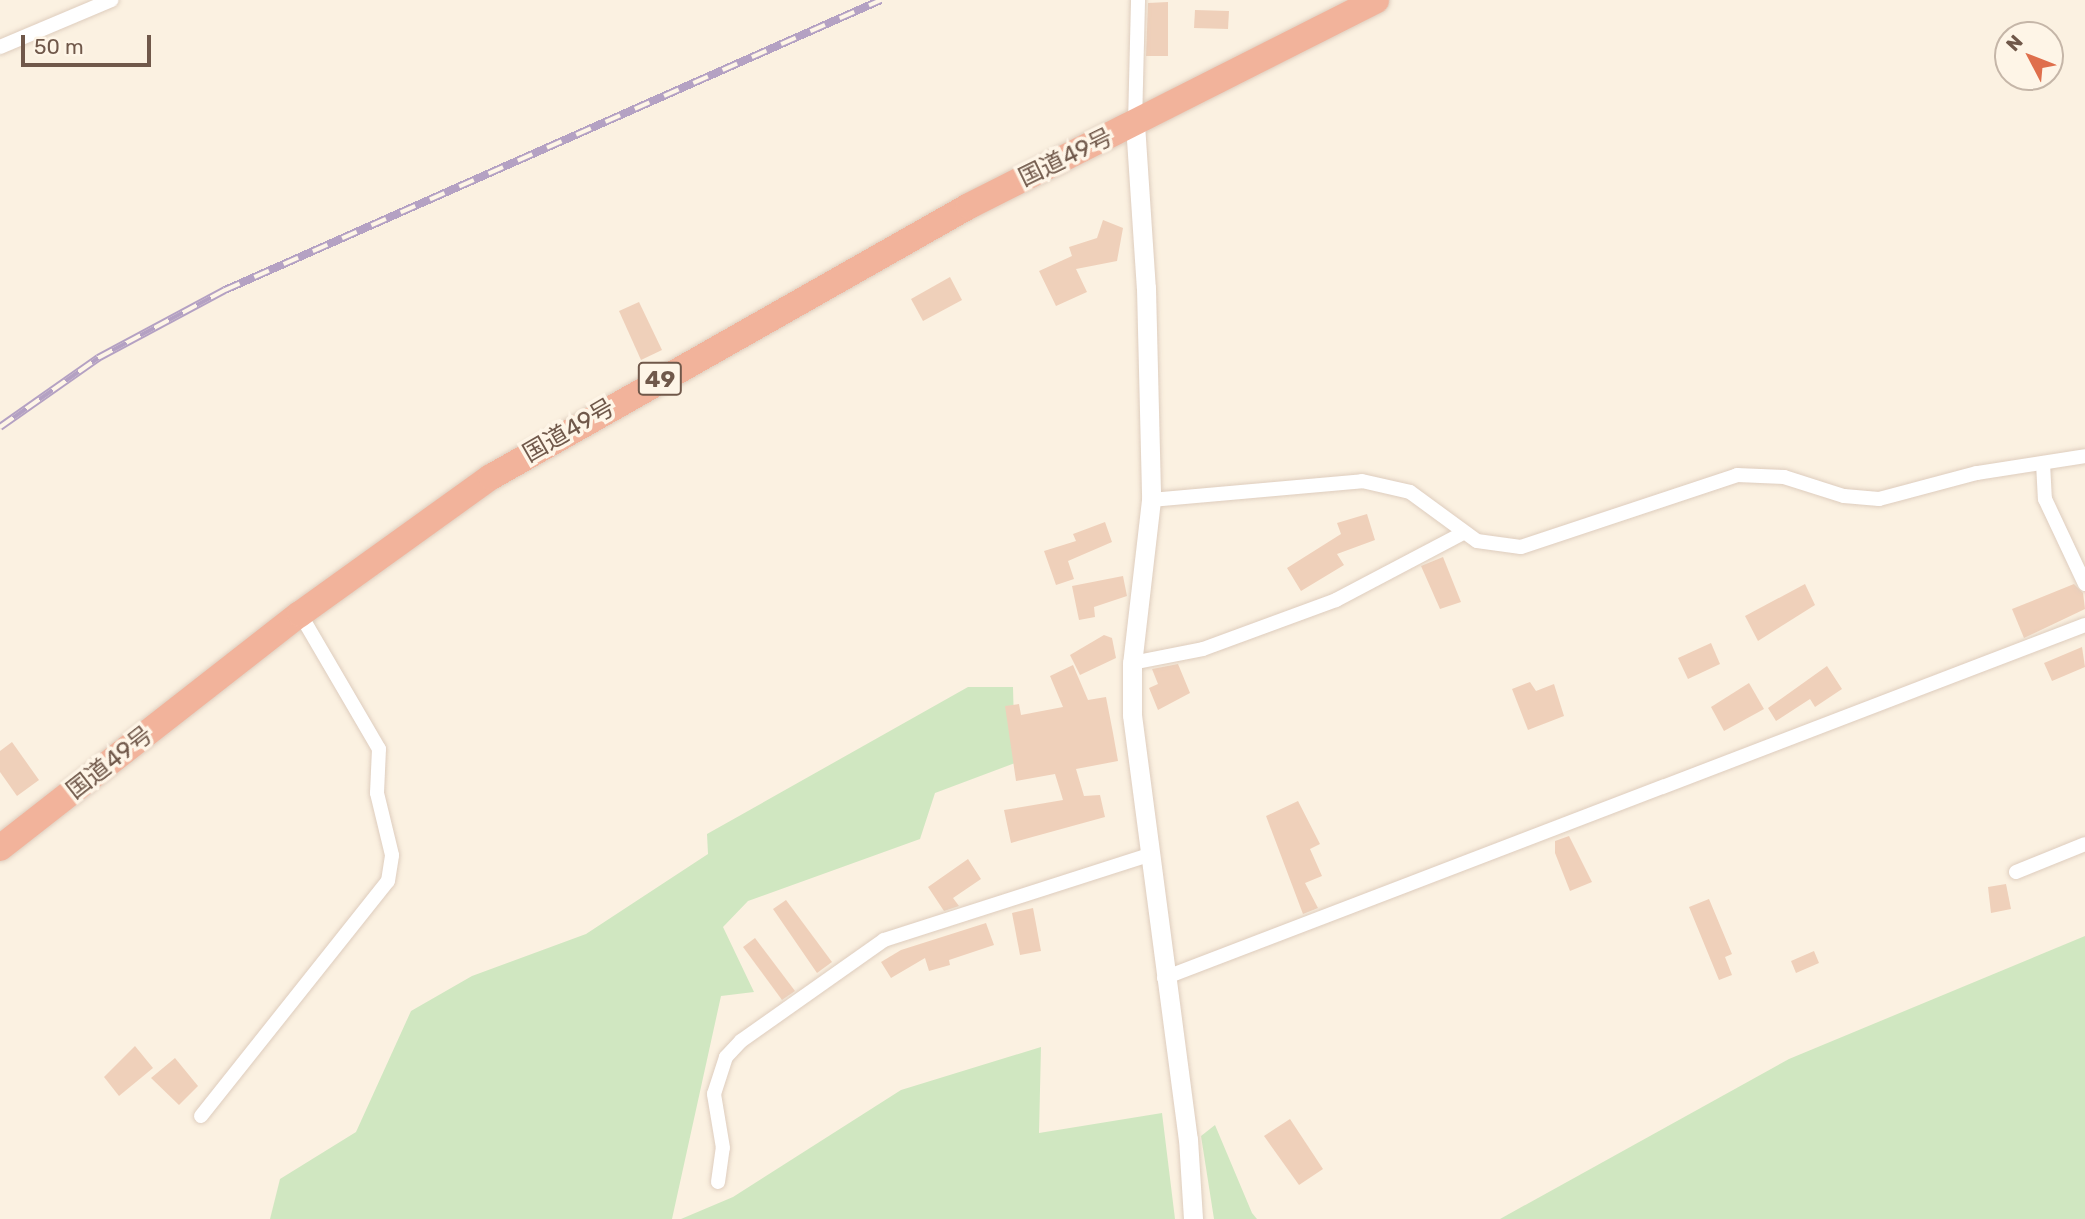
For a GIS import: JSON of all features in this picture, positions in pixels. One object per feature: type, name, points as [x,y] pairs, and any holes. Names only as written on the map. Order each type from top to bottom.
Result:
[{"type":"highway","name":"国道49号","points":[[0,848],[300,614],[526,456],[969,206],[1376,0]]},
{"type":"street","points":[[0,47],[111,0]]},
{"type":"street","points":[[1138,0],[1135,124],[1146,288],[1151,500],[1132,663],[1149,855],[1188,1139],[1193,1219]]},
{"type":"street","points":[[1151,500],[1362,481],[1410,492],[1463,533],[1488,545],[1521,547],[1737,475],[1784,477],[1844,496],[1879,499],[1977,473],[2085,456]]},
{"type":"street","points":[[2043,463],[2045,499],[2085,584]]},
{"type":"street","points":[[1132,663],[1203,649],[1336,600],[1463,533]]},
{"type":"street","points":[[201,1116],[388,881],[392,855],[377,793],[379,749],[300,614]]},
{"type":"street","points":[[1164,978],[2085,625]]},
{"type":"street","points":[[2016,872],[2085,844]]},
{"type":"street","points":[[719,1182],[723,1148],[714,1094],[726,1057],[741,1041],[884,940],[1149,855]]},
{"type":"green space","points":[[968,687],[1013,687],[1015,763],[935,793],[920,839],[748,901],[723,927],[754,992],[721,996],[672,1219],[270,1219],[280,1179],[356,1132],[411,1011],[472,976],[586,934],[708,854],[707,834]]},
{"type":"green space","points":[[2085,936],[2085,1219],[1500,1219],[1789,1059]]},
{"type":"green space","points":[[1041,1047],[1039,1133],[1162,1113],[1175,1219],[681,1219],[733,1197],[901,1090]]},
{"type":"green space","points":[[1215,1125],[1252,1213],[1257,1219],[1214,1219],[1201,1136]]},
{"type":"building","points":[[1168,2],[1168,56],[1146,56],[1148,3]]},
{"type":"building","points":[[1195,10],[1229,11],[1228,29],[1194,28]]},
{"type":"building","points":[[1103,220],[1123,228],[1117,261],[1076,269],[1087,292],[1056,306],[1039,271],[1072,256],[1069,247],[1097,238]]},
{"type":"building","points":[[950,277],[962,300],[923,321],[911,299]]},
{"type":"building","points":[[639,302],[662,350],[641,360],[619,311]]},
{"type":"building","points":[[1367,514],[1375,540],[1337,554],[1344,565],[1301,591],[1287,568],[1341,534],[1337,523]]},
{"type":"building","points":[[1105,522],[1112,542],[1068,561],[1074,579],[1056,585],[1044,551],[1076,541],[1073,534]]},
{"type":"building","points":[[1443,557],[1461,602],[1440,609],[1421,566]]},
{"type":"building","points":[[1123,576],[1127,596],[1094,607],[1095,617],[1079,620],[1072,586]]},
{"type":"building","points":[[1805,584],[1815,605],[1758,641],[1745,616]]},
{"type":"building","points":[[2074,584],[2083,593],[2085,609],[2024,638],[2012,609]]},
{"type":"building","points":[[1104,635],[1112,638],[1116,658],[1080,675],[1070,655]]},
{"type":"building","points":[[1711,643],[1720,664],[1688,679],[1678,658]]},
{"type":"building","points":[[2082,647],[2085,667],[2052,681],[2044,663]]},
{"type":"building","points":[[1178,664],[1190,693],[1158,710],[1149,688],[1158,684],[1152,669]]},
{"type":"building","points":[[1073,665],[1088,700],[1106,697],[1118,761],[1076,769],[1084,796],[1100,795],[1105,817],[1011,843],[1004,810],[1063,800],[1055,774],[1016,781],[1005,706],[1019,704],[1021,715],[1063,707],[1050,676]]},
{"type":"building","points":[[1827,666],[1842,689],[1815,707],[1810,699],[1776,721],[1768,708]]},
{"type":"building","points":[[1530,682],[1536,691],[1554,684],[1564,716],[1528,730],[1512,689]]},
{"type":"building","points":[[1749,683],[1764,709],[1724,731],[1711,707]]},
{"type":"building","points":[[12,742],[39,780],[17,796],[0,772],[0,751]]},
{"type":"building","points":[[1298,801],[1320,844],[1310,849],[1322,876],[1305,883],[1318,908],[1303,914],[1266,816]]},
{"type":"building","points":[[1569,836],[1592,882],[1570,891],[1555,853],[1555,841]]},
{"type":"building","points":[[968,859],[981,879],[953,898],[959,906],[944,911],[928,887]]},
{"type":"building","points":[[2006,884],[2011,909],[1991,913],[1988,887]]},
{"type":"building","points":[[1709,899],[1732,954],[1725,957],[1732,975],[1719,980],[1689,907]]},
{"type":"building","points":[[786,900],[832,962],[817,973],[773,909]]},
{"type":"building","points":[[1033,908],[1041,951],[1020,955],[1012,913]]},
{"type":"building","points":[[986,923],[994,945],[949,960],[950,965],[929,971],[925,958],[891,978],[881,962],[901,950]]},
{"type":"building","points":[[755,938],[795,991],[782,1000],[743,947]]},
{"type":"building","points":[[1814,951],[1819,963],[1796,973],[1791,961]]},
{"type":"building","points":[[135,1046],[153,1068],[119,1096],[104,1077]]},
{"type":"building","points":[[175,1058],[198,1086],[179,1105],[151,1078]]},
{"type":"building","points":[[1290,1119],[1323,1169],[1299,1185],[1264,1136]]},
{"type":"railway","points":[[0,427],[98,358],[225,290],[881,0]]}]
